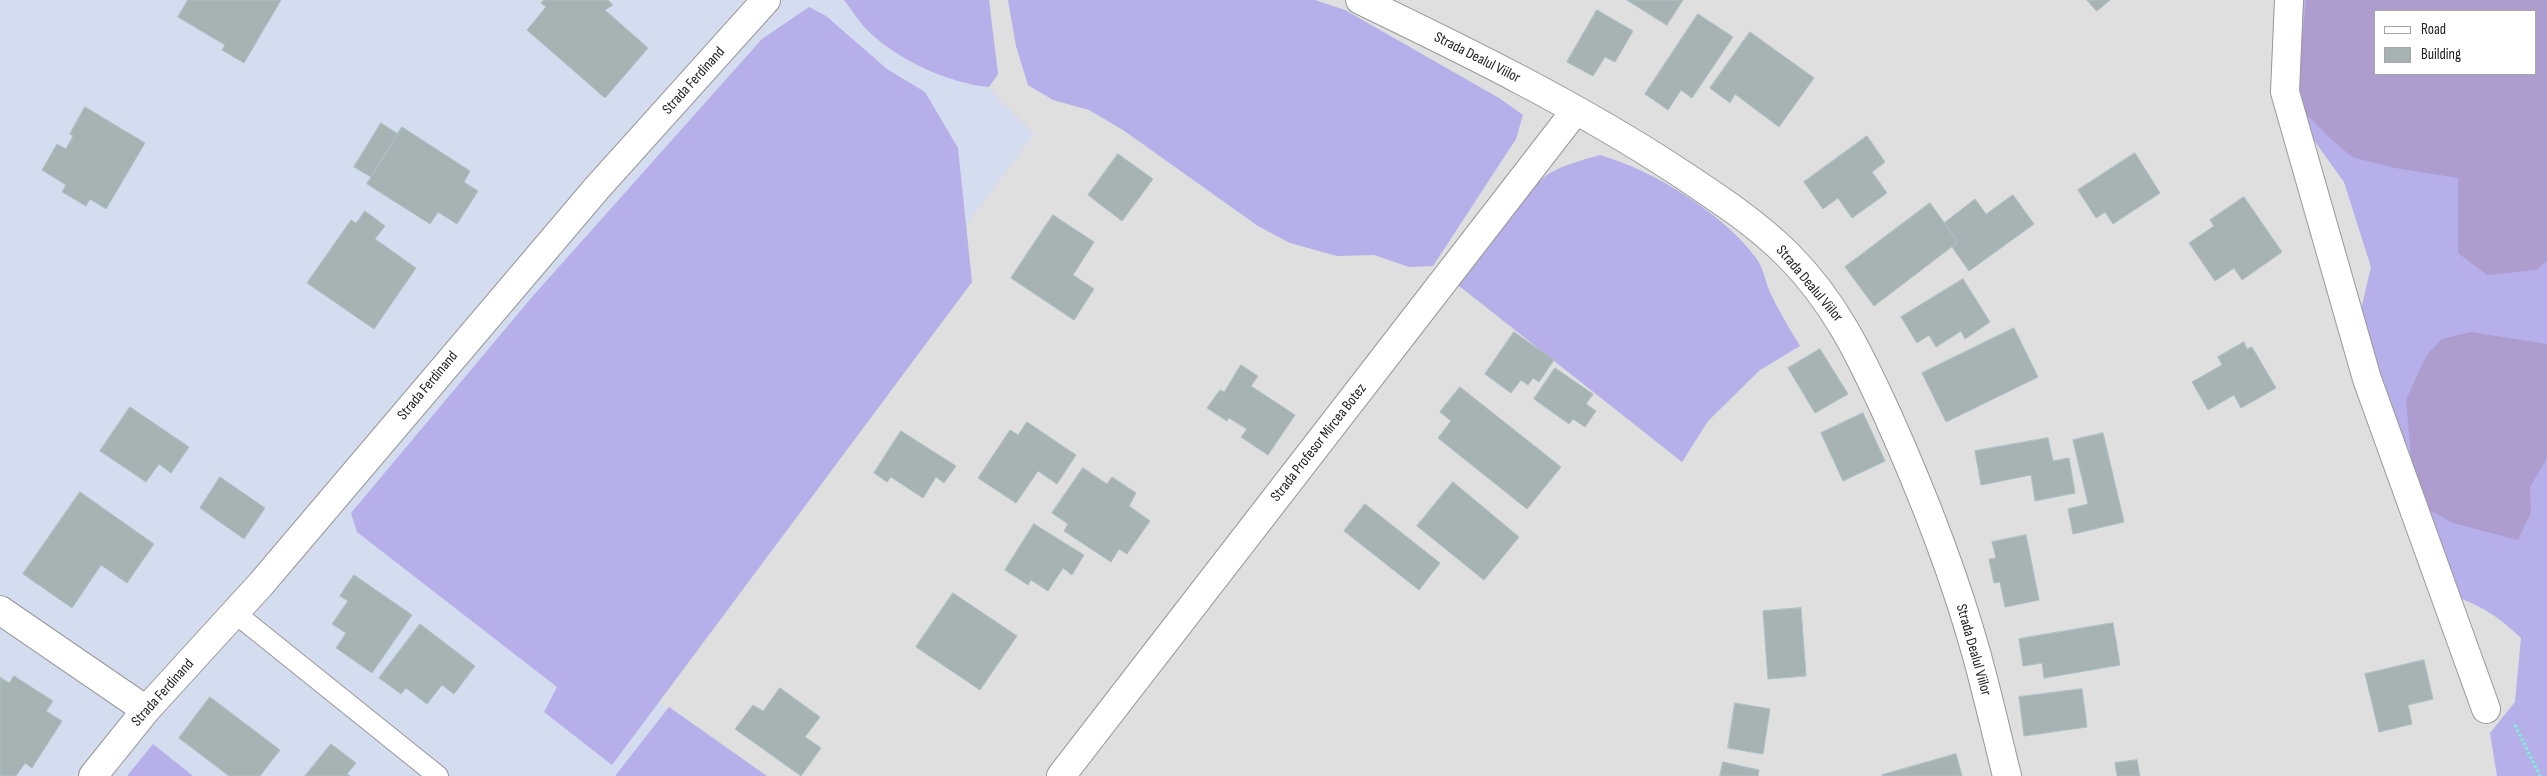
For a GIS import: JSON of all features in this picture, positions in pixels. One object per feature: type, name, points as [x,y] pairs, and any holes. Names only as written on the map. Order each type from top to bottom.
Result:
[{"type":"street","name":"Strada Ferdinand","points":[[93,776],[146,710],[235,613],[598,188],[766,0]]},
{"type":"street","name":"Strada Dealul Viilor","points":[[1360,0],[1473,54],[1625,137],[1737,210],[1790,257],[1840,319],[1862,360],[1908,462],[1945,555],[1976,655],[2007,776]]},
{"type":"street","points":[[2289,0],[2285,92],[2367,379],[2486,709]]},
{"type":"street","name":"Strada Profesor Mircea Botez","points":[[1061,776],[1576,110]]},
{"type":"street","points":[[0,610],[146,710]]},
{"type":"lane","points":[[235,613],[438,776]]},
{"type":"shaded area","points":[[0,0],[904,0],[1034,134],[631,673],[735,776],[0,776]]},
{"type":"shaded area","points":[[844,0],[989,0],[998,74],[989,87],[957,81],[924,68],[880,42],[865,27]]},
{"type":"shaded area","points":[[904,0],[2547,0],[2547,776],[735,776],[631,673]]},
{"type":"shaded area","points":[[1008,0],[1315,0],[1345,10],[1499,98],[1523,115],[1516,139],[1433,266],[1409,267],[1374,255],[1337,256],[1290,243],[1258,226],[1123,130],[1089,110],[1053,100],[1028,85],[1016,46]]},
{"type":"shaded area","points":[[2296,0],[2547,0],[2547,776],[2497,776],[2490,733],[2515,702],[2521,638],[2489,612],[2451,595],[2359,318],[2371,267],[2344,182],[2313,139],[2297,104]]},
{"type":"shaded area","points":[[2306,0],[2547,0],[2547,261],[2536,270],[2487,275],[2458,253],[2458,178],[2395,168],[2352,157],[2305,113],[2298,78]]},
{"type":"shaded area","points":[[809,7],[826,16],[887,69],[925,92],[958,148],[972,282],[612,765],[544,712],[557,687],[357,532],[351,513],[532,297],[762,39]]},
{"type":"shaded area","points":[[1600,155],[1642,171],[1664,183],[1707,210],[1726,225],[1758,262],[1772,297],[1800,346],[1760,370],[1708,421],[1682,462],[1458,285],[1511,210],[1535,184],[1560,168]]},
{"type":"shaded area","points":[[2471,332],[2547,344],[2547,458],[2530,487],[2531,512],[2518,540],[2453,523],[2426,508],[2412,466],[2406,400],[2426,356],[2442,339]]},
{"type":"shaded area","points":[[669,707],[767,776],[615,776]]},
{"type":"shaded area","points":[[153,744],[193,776],[127,776]]},
{"type":"building","points":[[188,0],[281,0],[244,63],[222,50],[225,45],[178,17]]},
{"type":"building","points":[[544,0],[608,0],[613,5],[605,10],[648,48],[605,98],[527,30],[546,7],[541,3]]},
{"type":"building","points":[[1627,0],[1683,0],[1667,25]]},
{"type":"building","points":[[2087,0],[2110,0],[2097,11]]},
{"type":"building","points":[[1597,10],[1633,31],[1615,62],[1605,57],[1593,76],[1567,62]]},
{"type":"building","points":[[1698,14],[1733,37],[1692,98],[1681,90],[1668,110],[1645,94]]},
{"type":"building","points":[[1750,32],[1814,78],[1779,127],[1735,94],[1730,103],[1710,88]]},
{"type":"building","points":[[85,107],[145,143],[106,209],[90,199],[86,206],[62,192],[66,185],[42,170],[57,144],[66,149],[73,136],[70,134]]},
{"type":"building","points":[[381,123],[398,134],[371,177],[354,167]]},
{"type":"building","points":[[402,127],[470,171],[464,182],[478,191],[457,224],[438,212],[430,224],[367,184]]},
{"type":"building","points":[[1867,136],[1885,162],[1872,172],[1887,193],[1852,218],[1838,198],[1823,209],[1804,182]]},
{"type":"building","points":[[2135,153],[2160,193],[2113,224],[2105,212],[2096,218],[2078,190]]},
{"type":"building","points":[[1118,154],[1153,179],[1122,221],[1088,195]]},
{"type":"building","points":[[2013,195],[2034,224],[1969,271],[1952,247],[1958,242],[1944,223],[1975,199],[1986,214]]},
{"type":"building","points":[[2244,197],[2282,252],[2242,280],[2234,268],[2215,281],[2189,243],[2214,226],[2210,220]]},
{"type":"building","points":[[1930,203],[1958,242],[1874,306],[1845,267]]},
{"type":"building","points":[[365,211],[385,226],[375,239],[416,268],[374,329],[307,283],[351,220],[356,223]]},
{"type":"building","points":[[1053,215],[1094,242],[1073,275],[1094,289],[1074,320],[1011,278]]},
{"type":"building","points":[[1963,279],[1990,322],[1965,339],[1961,331],[1936,347],[1929,335],[1917,343],[1901,317]]},
{"type":"building","points":[[2014,328],[2038,377],[1946,422],[1922,373]]},
{"type":"building","points":[[1514,332],[1554,360],[1539,382],[1533,378],[1528,385],[1521,380],[1511,393],[1485,374]]},
{"type":"building","points":[[2244,342],[2247,349],[2252,347],[2276,388],[2241,408],[2234,395],[2208,410],[2192,382],[2222,365],[2218,357]]},
{"type":"building","points":[[1820,349],[1848,394],[1815,413],[1788,368]]},
{"type":"building","points":[[1241,365],[1258,376],[1251,386],[1295,415],[1268,455],[1241,437],[1247,429],[1229,418],[1227,421],[1207,408],[1220,390],[1224,392]]},
{"type":"building","points":[[1555,368],[1593,394],[1586,404],[1596,411],[1585,427],[1573,419],[1569,424],[1534,399]]},
{"type":"building","points":[[1460,387],[1561,467],[1527,509],[1438,438],[1451,421],[1440,412]]},
{"type":"building","points":[[130,407],[189,447],[171,473],[159,464],[146,482],[100,451]]},
{"type":"building","points":[[1863,413],[1885,461],[1843,481],[1821,433]]},
{"type":"building","points":[[1027,422],[1076,455],[1057,484],[1038,471],[1016,503],[978,478],[1010,430],[1018,435]]},
{"type":"building","points":[[901,431],[956,466],[944,483],[936,477],[923,498],[891,477],[887,482],[874,473]]},
{"type":"building","points":[[2103,433],[2124,522],[2073,534],[2068,509],[2088,504],[2073,440]]},
{"type":"building","points":[[2048,438],[2053,461],[2069,458],[2075,493],[2035,501],[2031,475],[1981,485],[1975,451]]},
{"type":"building","points":[[1083,468],[1107,484],[1112,477],[1136,493],[1129,506],[1150,521],[1127,554],[1119,549],[1111,562],[1064,531],[1068,524],[1052,513]]},
{"type":"building","points":[[220,477],[265,508],[244,539],[200,508]]},
{"type":"building","points":[[1453,482],[1519,537],[1484,580],[1417,526]]},
{"type":"building","points":[[80,492],[154,544],[127,583],[101,565],[72,608],[23,574]]},
{"type":"building","points":[[1365,504],[1440,563],[1419,590],[1344,531]]},
{"type":"building","points":[[1034,524],[1084,555],[1072,575],[1063,568],[1048,591],[1031,580],[1028,585],[1005,570]]},
{"type":"building","points":[[2026,535],[2039,600],[2005,607],[2000,582],[1994,583],[1989,559],[1996,558],[1992,542]]},
{"type":"building","points":[[354,575],[412,615],[372,673],[336,648],[346,633],[332,624],[348,601],[340,596]]},
{"type":"building","points":[[953,593],[1017,636],[980,690],[916,647]]},
{"type":"building","points":[[1801,608],[1806,676],[1768,679],[1763,611]]},
{"type":"building","points":[[2113,623],[2120,665],[2044,678],[2042,663],[2023,666],[2019,639]]},
{"type":"building","points":[[420,624],[475,666],[454,694],[442,685],[427,704],[406,688],[401,694],[379,678]]},
{"type":"building","points":[[2424,660],[2433,699],[2408,705],[2412,724],[2379,732],[2365,674]]},
{"type":"building","points":[[14,676],[53,701],[46,711],[62,721],[32,768],[25,763],[16,776],[0,776],[0,677],[9,683]]},
{"type":"building","points":[[780,688],[820,717],[805,737],[821,748],[801,776],[735,729],[753,705],[763,711]]},
{"type":"building","points":[[2082,689],[2087,727],[2024,736],[2019,697]]},
{"type":"building","points":[[210,697],[280,750],[260,776],[229,776],[179,738]]},
{"type":"building","points":[[1735,703],[1770,709],[1763,754],[1728,748]]},
{"type":"building","points":[[331,744],[356,763],[347,774],[350,776],[305,776]]},
{"type":"building","points":[[1956,754],[1962,776],[1882,775]]},
{"type":"building","points":[[2137,760],[2140,776],[2117,776],[2115,763]]},
{"type":"building","points":[[1723,762],[1759,770],[1758,776],[1720,776]]}]
